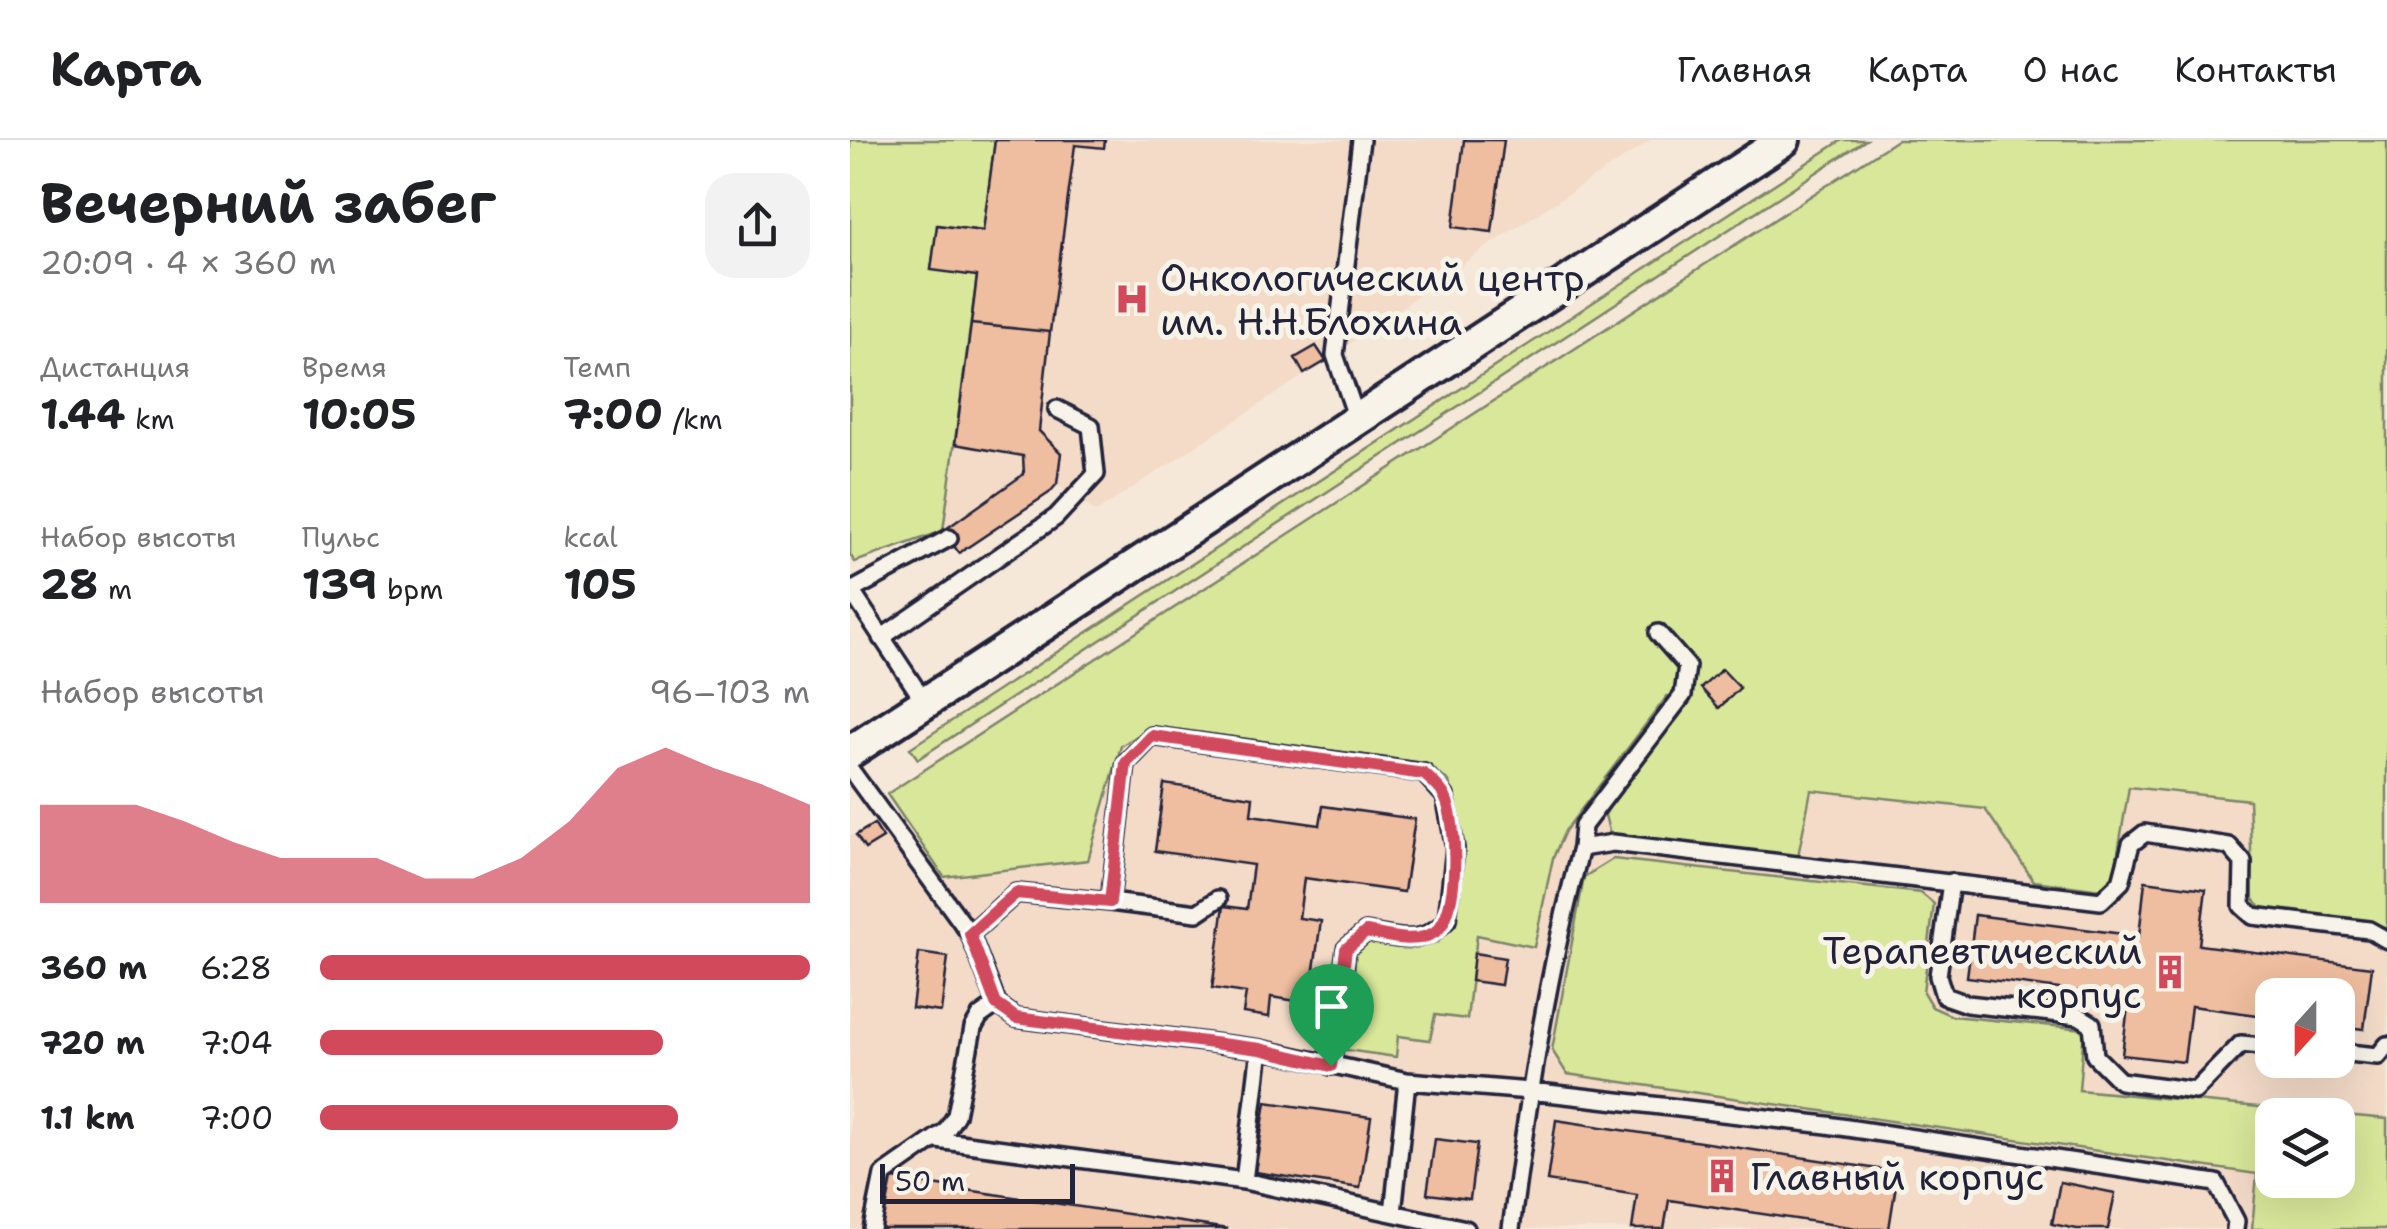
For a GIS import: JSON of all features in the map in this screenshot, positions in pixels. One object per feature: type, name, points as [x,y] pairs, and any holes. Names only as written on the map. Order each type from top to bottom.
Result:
[{"type":"street","points":[[850,752],[1784,140]]},
{"type":"lane","points":[[1357,419],[1335,354],[1361,140]]},
{"type":"lane","points":[[881,638],[1056,517],[1096,474],[1091,426],[1057,409]]},
{"type":"lane","points":[[924,701],[850,590],[949,538]]},
{"type":"lane","points":[[1511,1229],[1530,1091],[1583,826],[1684,695],[1686,666],[1658,633]]},
{"type":"lane","points":[[1110,902],[1126,763],[1152,736],[1424,774],[1445,796],[1455,848],[1448,920],[1433,934],[1413,940],[1366,932],[1346,949],[1331,1066]]},
{"type":"lane","points":[[850,769],[970,934],[996,1004],[1016,1018],[1260,1049],[1407,1081],[1827,1125],[2216,1183],[2236,1221],[2235,1229]]},
{"type":"lane","points":[[1581,848],[1613,843],[2101,900],[2121,882],[2131,844],[2144,833],[2229,846],[2243,862],[2242,906],[2253,916],[2369,930],[2387,940]]},
{"type":"lane","points":[[1951,882],[1938,976],[1944,996],[1968,1004],[2079,1016],[2092,1024],[2094,1056],[2120,1081],[2195,1091],[2241,1044],[2255,1045]]},
{"type":"lane","points":[[970,934],[1016,893],[1197,913],[1218,899]]},
{"type":"lane","points":[[872,1229],[883,1175],[937,1140],[956,1115],[972,1028],[996,1004]]},
{"type":"lane","points":[[2355,1054],[2378,1056],[2387,1045]]},
{"type":"lane","points":[[1244,1181],[1260,1049]]},
{"type":"lane","points":[[1393,1213],[1407,1081]]},
{"type":"lane","points":[[937,1140],[1244,1181],[1466,1229]]},
{"type":"shaded area","name":"Онкологический центр им. Н.Н.Блохина","points":[[850,140],[1652,140],[1491,244],[1326,361],[1096,512],[1057,485],[959,553],[942,531],[855,562],[850,555]]},
{"type":"shaded area","points":[[1897,140],[2387,249],[2387,1229],[850,1229],[850,835],[896,811],[887,794]]},
{"type":"green space","points":[[850,140],[995,140],[983,231],[938,226],[931,269],[977,276],[943,531],[855,562],[850,555]]},
{"type":"green space","points":[[1842,140],[1866,140],[918,759],[910,748]]},
{"type":"green space","points":[[1897,140],[2387,140],[2387,927],[2262,908],[2253,898],[2249,800],[2129,787],[2114,876],[2101,890],[2034,881],[1985,809],[1811,790],[1798,856],[1610,835],[1605,815],[1668,695],[1565,831],[1553,858],[1534,947],[1477,935],[1467,1019],[1435,1015],[1430,1040],[1398,1036],[1396,1057],[1346,1050],[1356,953],[1368,941],[1412,947],[1438,942],[1453,924],[1461,848],[1449,781],[1422,763],[1153,726],[1121,746],[1088,860],[944,877],[887,794]]},
{"type":"green space","points":[[1613,859],[1921,893],[1934,904],[1923,992],[1932,1007],[1952,1016],[2084,1029],[2079,1090],[2255,1107],[2255,1174],[1567,1074],[1552,1050],[1584,877]]},
{"type":"green space","points":[[2355,1116],[2387,1119],[2387,1229],[2252,1229],[2255,1196],[2355,1198]]},
{"type":"building","points":[[995,140],[1105,140],[1104,148],[1075,145],[1050,332],[971,324],[977,276],[931,270],[937,225],[983,231]]},
{"type":"building","points":[[1464,140],[1504,140],[1492,232],[1453,227]]},
{"type":"building","points":[[971,324],[1050,332],[1039,431],[1061,453],[1057,484],[1049,493],[959,553],[943,531],[1024,474],[1023,456],[955,444]]},
{"type":"building","points":[[1316,346],[1326,361],[1304,374],[1295,358]]},
{"type":"building","points":[[1722,669],[1740,688],[1719,708],[1701,688]]},
{"type":"building","points":[[1164,784],[1253,797],[1251,815],[1320,825],[1323,806],[1415,819],[1404,892],[1304,878],[1299,918],[1321,921],[1309,1003],[1271,997],[1269,1017],[1243,1013],[1246,993],[1212,988],[1224,906],[1247,909],[1253,865],[1155,851]]},
{"type":"building","points":[[874,824],[883,838],[865,849],[856,835]]},
{"type":"building","name":"Терапевтический корпус","points":[[2145,881],[2206,889],[2199,945],[2372,967],[2364,1029],[2355,1028],[2355,978],[2255,978],[2255,1015],[2191,1006],[2184,1062],[2122,1055],[2129,998],[1967,977],[1975,915],[2139,936]]},
{"type":"building","points":[[919,953],[948,957],[941,1012],[912,1008]]},
{"type":"building","points":[[1474,953],[1505,958],[1501,985],[1471,981]]},
{"type":"building","points":[[1266,1102],[1371,1117],[1360,1188],[1255,1172]]},
{"type":"building","name":"Главный корпус","points":[[1556,1120],[1898,1172],[1889,1229],[1863,1229],[1669,1200],[1664,1229],[1632,1229],[1637,1195],[1547,1181]]},
{"type":"building","points":[[1435,1139],[1477,1144],[1470,1199],[1427,1194]]},
{"type":"building","points":[[886,1178],[1228,1229],[878,1229]]},
{"type":"building","points":[[2060,1182],[2115,1193],[2108,1229],[2052,1224]]},
{"type":"place","name":"Онкологический центр им. Н.Н.Блохина","points":[[1132,299]]},
{"type":"place","name":"Терапевтический корпус","points":[[2170,972]]},
{"type":"place","name":"Главный корпус","points":[[1722,1176]]},
{"type":"route","points":[[1152,736],[1424,774],[1445,796],[1455,848],[1448,920],[1433,934],[1413,940],[1366,932],[1346,949],[1331,1066],[1260,1049],[1016,1018],[996,1004],[970,934],[1016,893],[1110,902],[1126,763],[1152,736]]}]
